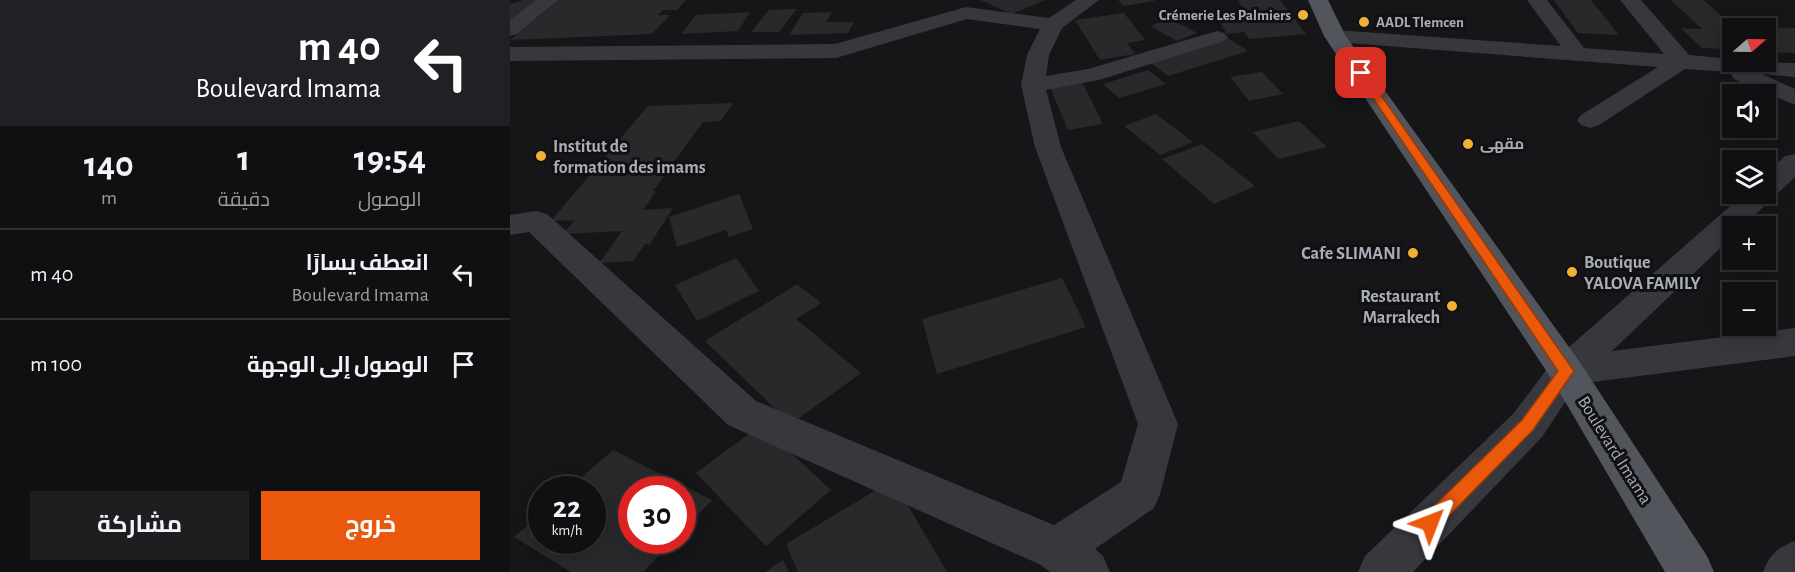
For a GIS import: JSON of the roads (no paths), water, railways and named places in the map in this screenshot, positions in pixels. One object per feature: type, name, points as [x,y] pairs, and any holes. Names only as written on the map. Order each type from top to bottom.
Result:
[{"type":"main road","name":"Boulevard Imama","points":[[1318,0],[1335,36],[1566,371],[1691,572]]},
{"type":"street","points":[[510,30],[548,0]]},
{"type":"street","points":[[938,0],[966,13],[1053,25]]},
{"type":"street","points":[[510,225],[536,221],[742,413],[1072,560],[1139,494],[1158,423],[1048,147],[1033,85],[1038,55],[1053,25],[1089,0]]},
{"type":"street","points":[[1537,0],[1577,53]]},
{"type":"street","points":[[1630,0],[1682,61]]},
{"type":"street","points":[[510,54],[836,51],[966,13]]},
{"type":"street","points":[[1335,36],[1795,70]]},
{"type":"street","points":[[1033,85],[1091,75],[1217,37]]},
{"type":"street","points":[[1590,120],[1682,61]]},
{"type":"street","points":[[1719,64],[1795,98]]},
{"type":"street","points":[[1776,180],[1795,162]]},
{"type":"street","points":[[1381,572],[1528,425],[1566,371],[1750,204]]},
{"type":"street","points":[[1566,371],[1795,342]]},
{"type":"street","points":[[1786,572],[1795,564]]},
{"type":"place","name":"Crémerie Les Palmiers","points":[[1303,15]]},
{"type":"place","name":"AADL Tlemcen","points":[[1364,22]]},
{"type":"place","name":"مقهى","points":[[1468,144]]},
{"type":"place","name":"Institut de formation des imams","points":[[541,156]]},
{"type":"place","name":"Cafe SLIMANI","points":[[1413,253]]},
{"type":"place","name":"Boutique YALOVA FAMILY","points":[[1572,272]]},
{"type":"place","name":"Restaurant Marrakech","points":[[1452,306]]}]
